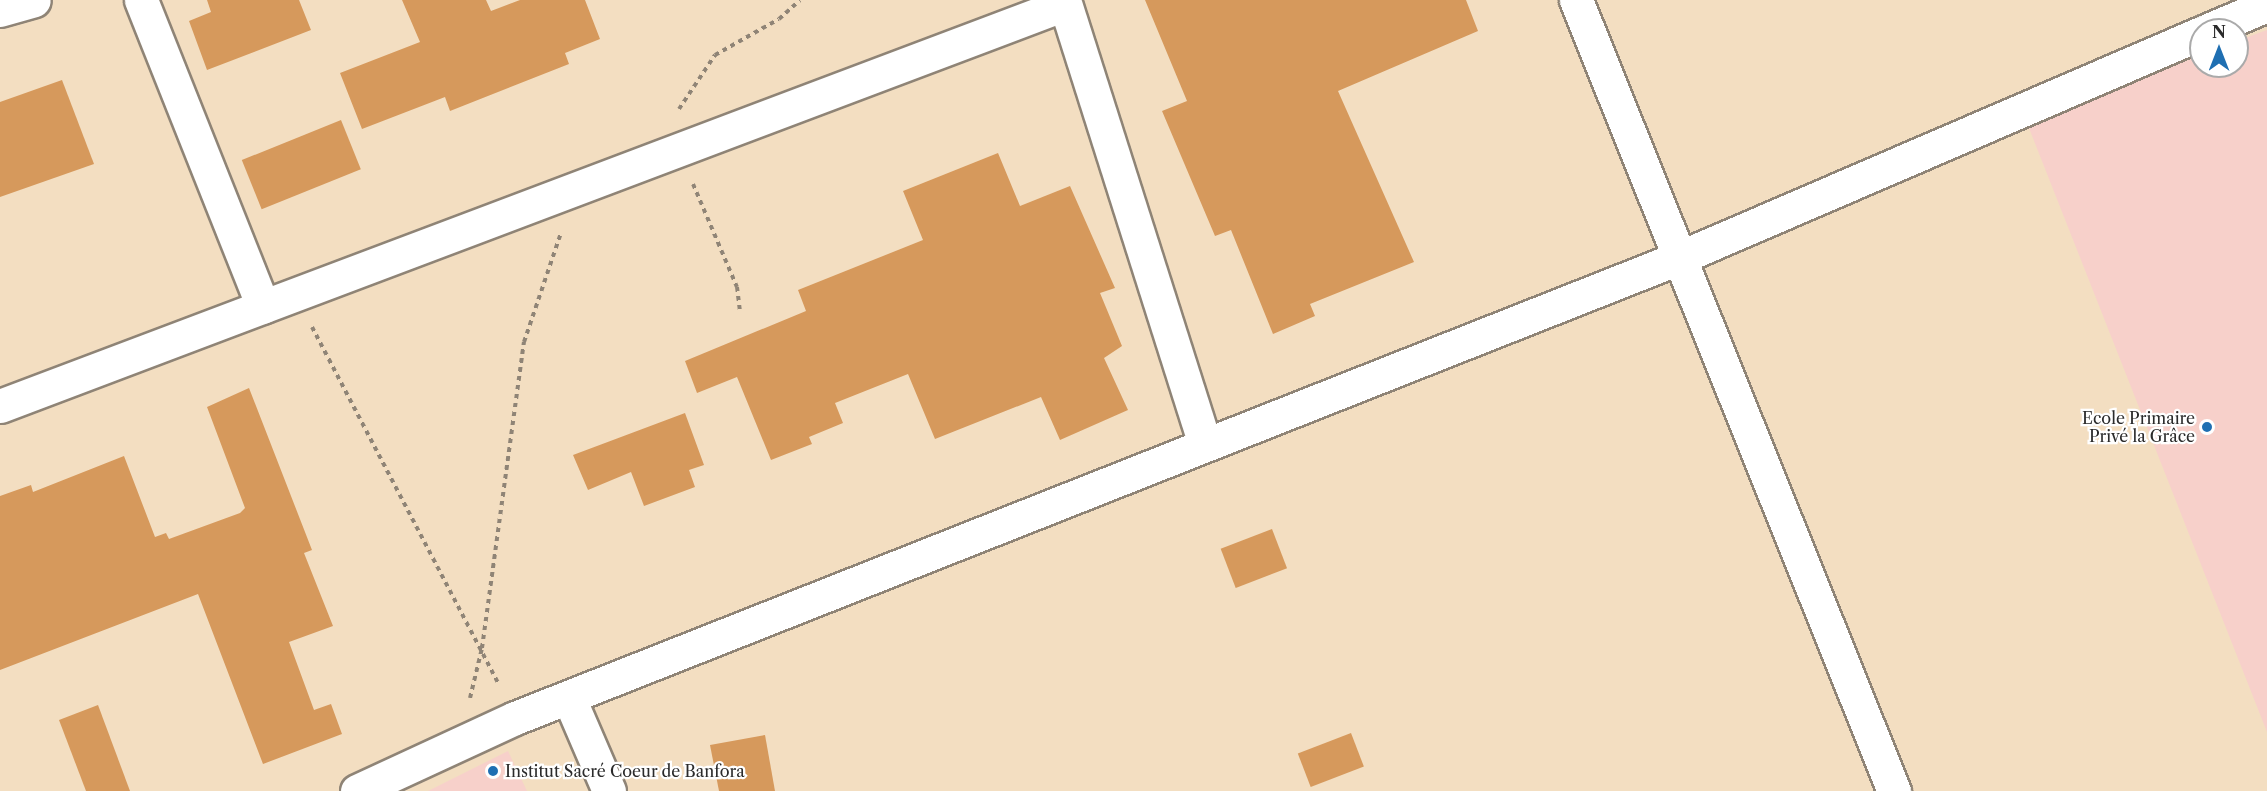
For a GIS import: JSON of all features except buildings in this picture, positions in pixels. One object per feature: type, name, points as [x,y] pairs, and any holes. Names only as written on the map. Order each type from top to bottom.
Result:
[{"type":"street","points":[[0,10],[34,0]]},
{"type":"street","points":[[141,0],[263,307]]},
{"type":"street","points":[[1576,0],[1894,791]]},
{"type":"street","points":[[0,406],[1064,2],[1204,442]]},
{"type":"street","points":[[2236,18],[2267,5]]},
{"type":"street","points":[[357,791],[569,698],[1204,442],[1681,257],[2189,38]]},
{"type":"street","points":[[569,698],[609,791]]},
{"type":"path","points":[[740,313],[737,287],[664,155],[715,55],[779,20],[800,0]]},
{"type":"path","points":[[459,745],[482,648],[524,342],[548,263],[582,186]]},
{"type":"path","points":[[294,295],[482,648]]},
{"type":"shaded area","name":"Ecole Primaire Privé la Grâce","points":[[2267,30],[2267,732],[2027,123],[2189,60],[2189,78],[2249,78],[2249,37]]},
{"type":"shaded area","name":"Institut Sacré Coeur de Banfora","points":[[508,751],[527,791],[428,791]]},
{"type":"place","name":"Ecole Primaire Privé la Grâce","points":[[2207,427]]},
{"type":"place","name":"Institut Sacré Coeur de Banfora","points":[[493,771]]}]
